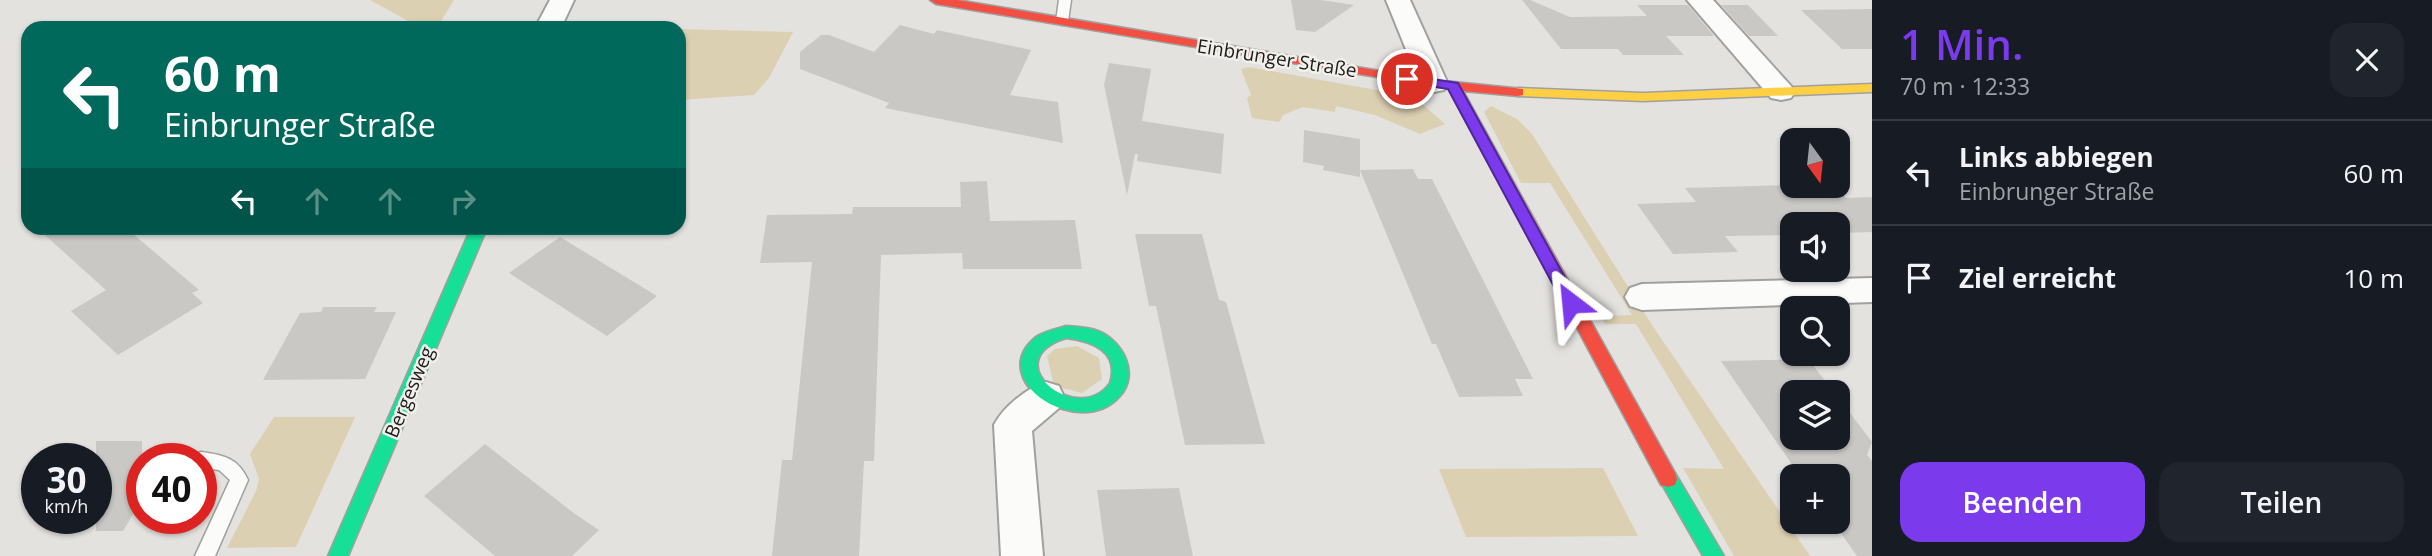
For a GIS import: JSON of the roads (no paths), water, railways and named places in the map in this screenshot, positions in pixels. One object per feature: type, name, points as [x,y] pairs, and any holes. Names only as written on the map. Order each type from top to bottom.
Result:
[{"type":"street","points":[[552,21],[562,0]]},
{"type":"street","name":"Einbrunger Straße","points":[[936,0],[1443,85],[1567,96],[1698,96],[1872,88]]},
{"type":"street","points":[[1398,0],[1443,85],[1714,556]]},
{"type":"street","points":[[1699,0],[1781,92]]},
{"type":"street","name":"Bergesweg","points":[[338,556],[476,235]]},
{"type":"street","points":[[1642,297],[1872,290]]},
{"type":"street","points":[[1066,332],[1081,333],[1108,345],[1117,355],[1121,379],[1116,391],[1106,400],[1092,405],[1076,406],[1060,404],[1046,397],[1035,387],[1027,363],[1031,351],[1039,342],[1066,332]]},
{"type":"street","points":[[1022,556],[1013,425],[1046,397]]},
{"type":"lane","points":[[1062,21],[1065,0]]},
{"type":"lane","points":[[217,462],[233,468],[239,480],[217,529]]},
{"type":"lane","points":[[205,556],[215,534]]}]
